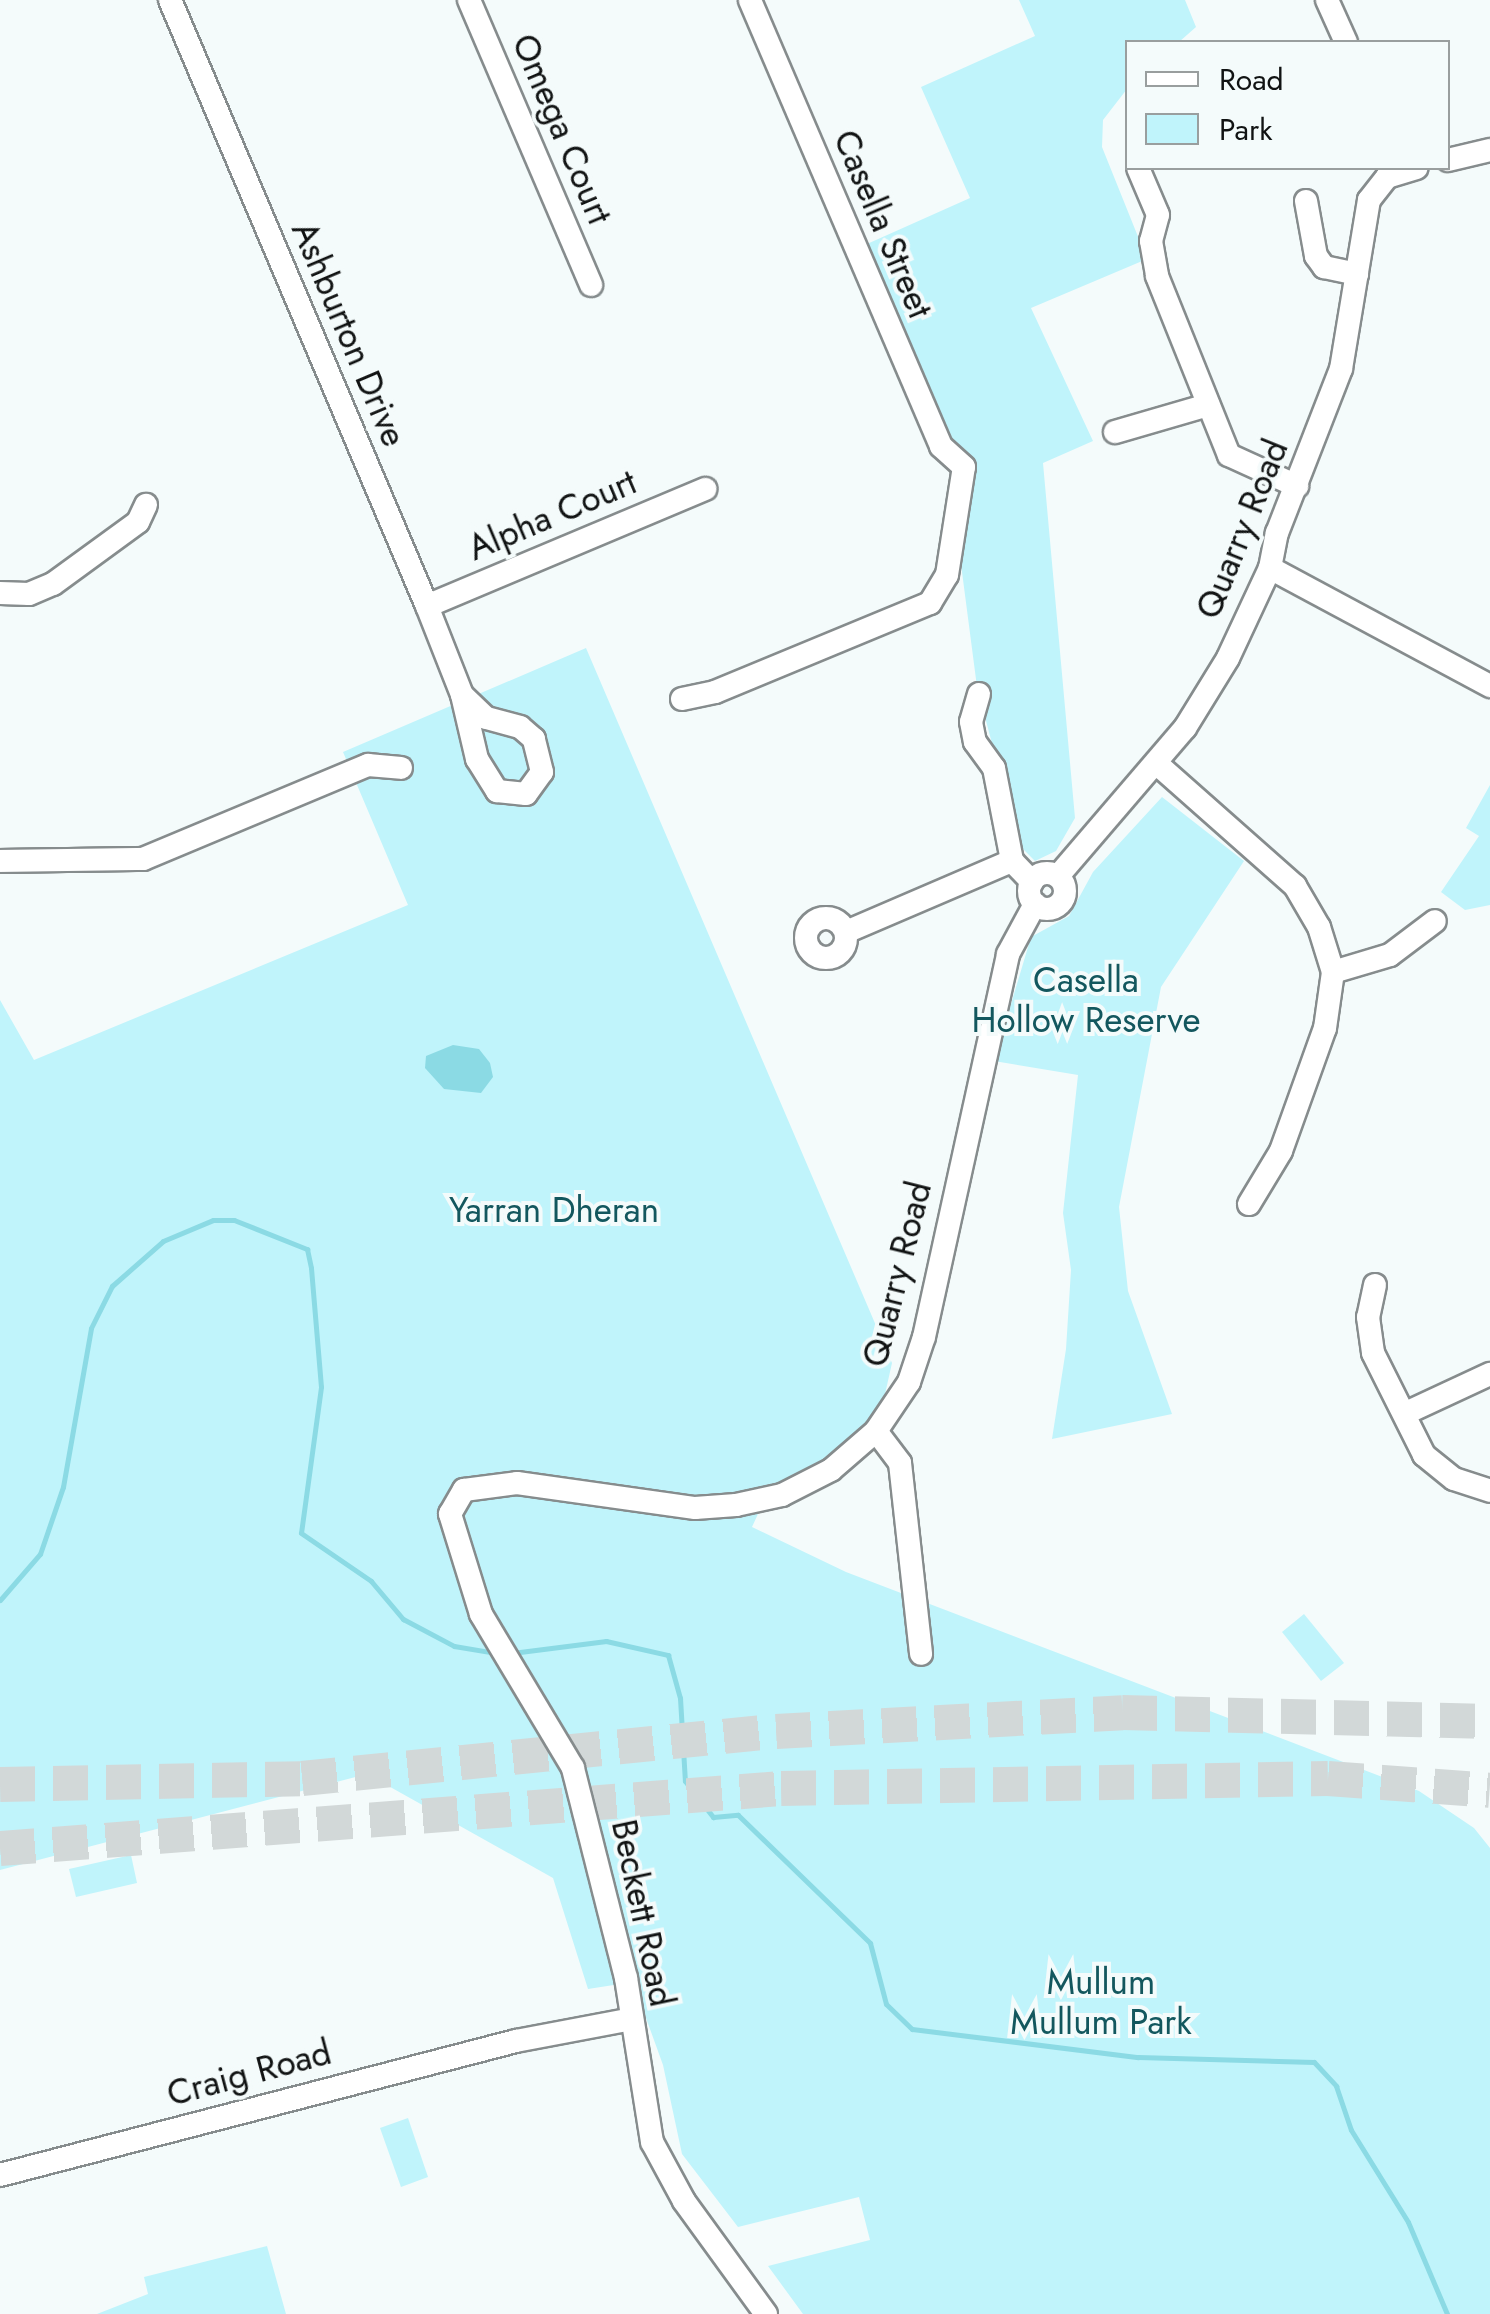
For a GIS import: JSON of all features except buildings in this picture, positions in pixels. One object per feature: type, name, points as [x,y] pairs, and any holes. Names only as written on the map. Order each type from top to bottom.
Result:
[{"type":"street","name":"Ashburton Drive","points":[[170,0],[426,606],[462,695],[466,727],[486,778],[504,794],[526,794],[542,772],[534,740],[520,727],[486,718],[462,695]]},
{"type":"street","name":"Omega Court","points":[[468,0],[591,285]]},
{"type":"street","points":[[1327,0],[1345,40]]},
{"type":"street","name":"Casella Street","points":[[682,699],[715,692],[930,603],[947,576],[964,468],[941,446],[753,1]]},
{"type":"street","points":[[1450,160],[1490,150]]},
{"type":"street","points":[[1139,170],[1158,215],[1151,241],[1157,276],[1229,455],[1297,486]]},
{"type":"street","name":"Quarry Road","points":[[450,1524],[464,1490],[483,1484],[573,1488],[695,1508],[736,1505],[782,1494],[830,1470],[876,1430],[909,1382],[924,1337],[1008,954],[1034,893],[1046,908],[1062,902],[1066,891],[1058,876],[1156,763],[1212,688],[1270,568],[1341,369],[1368,200],[1385,172]]},
{"type":"street","points":[[1306,201],[1316,256],[1324,267],[1357,274]]},
{"type":"street","points":[[1115,432],[1208,405]]},
{"type":"street","name":"Alpha Court","points":[[426,606],[705,489]]},
{"type":"street","points":[[0,592],[29,594],[54,584],[138,522],[146,505]]},
{"type":"street","points":[[1270,568],[1490,686]]},
{"type":"street","points":[[979,694],[971,722],[994,768],[1012,861],[1034,893]]},
{"type":"street","points":[[1156,763],[1296,886],[1319,927],[1333,972],[1325,1028],[1281,1151],[1248,1204]]},
{"type":"street","points":[[0,861],[143,859],[368,766],[402,768]]},
{"type":"street","points":[[846,932],[1012,861]]},
{"type":"street","points":[[1034,893],[1040,874],[1058,876]]},
{"type":"street","points":[[1333,972],[1390,955],[1434,921]]},
{"type":"street","points":[[1375,1285],[1368,1317],[1374,1353],[1424,1455],[1454,1479],[1490,1490]]},
{"type":"street","points":[[1406,1413],[1490,1374]]},
{"type":"street","points":[[876,1430],[900,1463],[921,1654]]},
{"type":"street","name":"Beckett Road","points":[[450,1524],[489,1630],[573,1768],[631,2010],[657,2154],[766,2314]]},
{"type":"street","name":"Craig Road","points":[[0,2174],[631,2010]]},
{"type":"green space","points":[[1019,0],[1185,0],[1196,27],[1181,40],[1125,40],[1125,92],[1103,120],[1102,147],[1147,259],[1031,308],[1093,441],[1043,463],[1075,818],[1056,851],[1035,861],[1019,845],[977,687],[956,526],[964,467],[867,244],[970,198],[921,87],[1035,36]]},
{"type":"green space","name":"Mullum Mullum Park","points":[[586,648],[892,1363],[881,1412],[821,1465],[770,1488],[752,1527],[846,1572],[1419,1791],[1474,1828],[1490,1848],[1490,2314],[803,2314],[768,2266],[870,2240],[859,2197],[738,2227],[682,2154],[663,2065],[633,1982],[588,1989],[553,1878],[367,1774],[0,1870],[0,1000],[34,1060],[408,905],[343,752]]},
{"type":"green space","points":[[1490,785],[1490,905],[1465,910],[1441,892],[1479,836],[1466,828]]},
{"type":"green space","name":"Casella Hollow Reserve","points":[[1162,797],[1244,861],[1161,987],[1119,1207],[1128,1291],[1172,1414],[1052,1439],[1066,1349],[1071,1270],[1063,1213],[1078,1075],[994,1061],[1031,937],[1069,916],[1093,872]]},
{"type":"green space","points":[[1304,1614],[1344,1663],[1321,1681],[1282,1632]]},
{"type":"green space","points":[[131,1855],[137,1883],[76,1897],[69,1869]]},
{"type":"green space","points":[[408,2118],[428,2177],[401,2187],[380,2128]]},
{"type":"green space","points":[[267,2246],[286,2314],[97,2314],[148,2294],[144,2277]]},
{"type":"shaded area","points":[[453,1045],[479,1049],[490,1063],[493,1077],[481,1093],[444,1089],[425,1068],[426,1056]]},
{"type":"waterway","points":[[0,1600],[40,1554],[63,1487],[91,1328],[112,1286],[163,1241],[213,1220],[234,1220],[307,1249],[321,1387],[301,1533],[371,1581],[403,1619],[454,1646],[496,1653]]},
{"type":"waterway","points":[[512,1653],[606,1641],[668,1655],[680,1698],[685,1781],[713,1817],[738,1815],[870,1943],[886,2004],[912,2029],[1138,2057],[1314,2062],[1336,2086],[1351,2130],[1408,2222],[1447,2314]]},
{"type":"tunnel","points":[[0,1784],[302,1778],[776,1731],[1122,1712],[1490,1721]]},
{"type":"tunnel","points":[[0,1848],[781,1788],[1328,1778],[1490,1790]]},
{"type":"park label","name":"Yarran Dheran","points":[[554,1210]]}]
